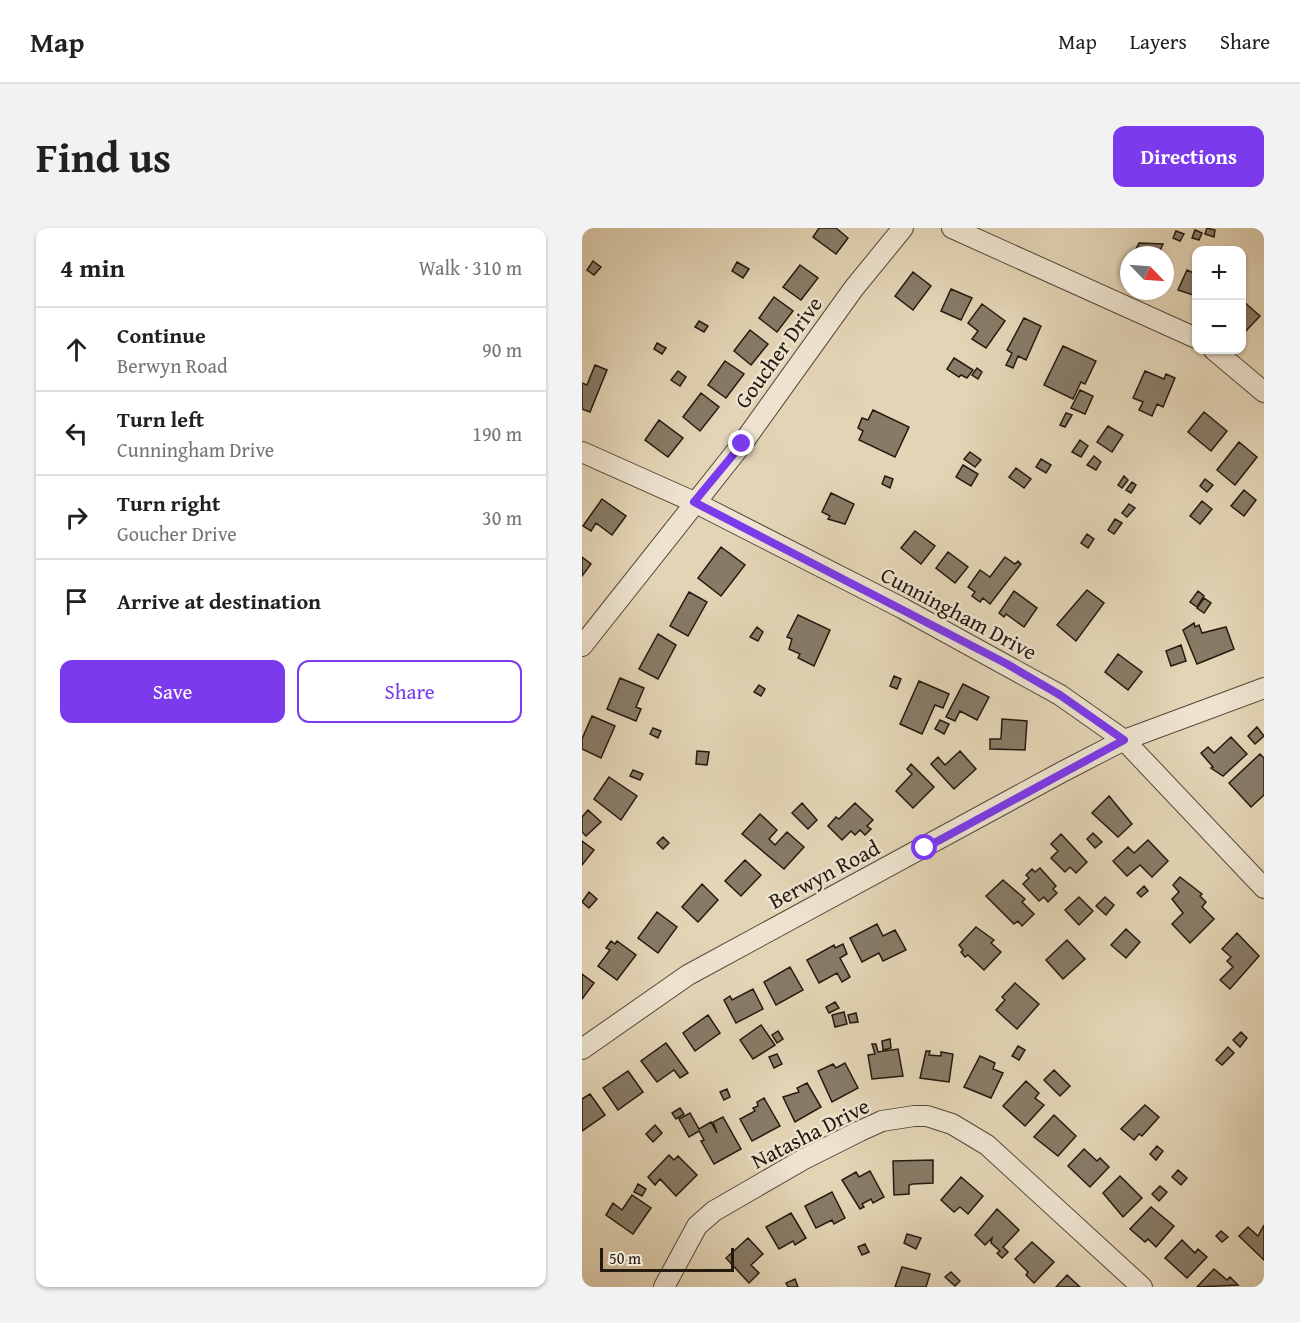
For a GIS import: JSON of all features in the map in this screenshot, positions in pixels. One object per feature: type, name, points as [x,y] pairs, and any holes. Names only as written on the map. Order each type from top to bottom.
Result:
[{"type":"street","name":"Goucher Drive","points":[[582,646],[742,444],[854,288],[903,228]]},
{"type":"street","points":[[952,228],[1192,336]]},
{"type":"street","points":[[1219,354],[1264,392]]},
{"type":"street","name":"Cunningham Drive","points":[[582,452],[694,502],[1007,664],[1060,695],[1124,740],[1264,888]]},
{"type":"street","name":"Berwyn Road","points":[[582,1049],[688,975],[1124,740],[1264,688]]},
{"type":"street","name":"Natasha Drive","points":[[664,1287],[697,1226],[714,1211],[804,1159],[860,1131],[882,1121],[914,1116],[939,1119],[972,1133],[1142,1287]]},
{"type":"building","points":[[819,228],[836,228],[848,238],[836,254],[813,237]]},
{"type":"building","points":[[1207,228],[1215,230],[1214,237],[1205,234]]},
{"type":"building","points":[[1195,230],[1202,233],[1199,240],[1192,238]]},
{"type":"building","points":[[1176,231],[1184,234],[1180,241],[1173,238]]},
{"type":"building","points":[[1139,243],[1163,244],[1162,246],[1138,246]]},
{"type":"building","points":[[593,261],[601,267],[594,275],[587,270]]},
{"type":"building","points":[[737,262],[749,269],[743,278],[732,271]]},
{"type":"building","points":[[800,265],[818,278],[801,300],[783,287]]},
{"type":"building","points":[[1187,270],[1192,272],[1192,295],[1178,290]]},
{"type":"building","points":[[913,272],[931,286],[913,310],[895,296]]},
{"type":"building","points":[[951,289],[972,298],[961,320],[941,311]]},
{"type":"building","points":[[774,297],[793,311],[777,332],[759,318]]},
{"type":"building","points":[[982,304],[1005,321],[986,348],[972,339],[978,331],[968,323]]},
{"type":"building","points":[[1246,304],[1260,316],[1246,331]]},
{"type":"building","points":[[1024,318],[1041,326],[1026,360],[1018,356],[1013,368],[1006,365],[1012,353],[1007,350]]},
{"type":"building","points":[[699,321],[708,326],[704,332],[695,327]]},
{"type":"building","points":[[750,330],[768,344],[751,365],[734,351]]},
{"type":"building","points":[[657,343],[666,348],[662,354],[654,349]]},
{"type":"building","points":[[1063,346],[1096,361],[1085,384],[1081,382],[1073,399],[1044,385]]},
{"type":"building","points":[[954,358],[973,370],[967,378],[961,375],[959,377],[947,369]]},
{"type":"building","points":[[725,361],[744,374],[726,398],[708,385]]},
{"type":"building","points":[[595,365],[607,370],[590,412],[582,409],[582,383],[587,385]]},
{"type":"building","points":[[977,368],[982,372],[978,379],[972,375]]},
{"type":"building","points":[[678,371],[686,377],[680,386],[671,380]]},
{"type":"building","points":[[1145,371],[1164,379],[1166,374],[1175,378],[1163,407],[1157,404],[1152,416],[1139,410],[1143,402],[1133,398]]},
{"type":"building","points":[[1080,390],[1093,396],[1085,414],[1071,408]]},
{"type":"building","points":[[701,393],[719,407],[700,431],[683,417]]},
{"type":"building","points":[[873,410],[909,427],[895,457],[859,440],[863,431],[858,428],[862,418],[868,420]]},
{"type":"building","points":[[1204,412],[1227,431],[1211,451],[1188,432]]},
{"type":"building","points":[[1066,413],[1072,415],[1065,427],[1060,425]]},
{"type":"building","points":[[659,420],[683,438],[668,457],[645,440]]},
{"type":"building","points":[[1108,426],[1123,435],[1112,452],[1097,442]]},
{"type":"building","points":[[1080,440],[1088,446],[1081,457],[1072,452]]},
{"type":"building","points":[[1239,442],[1257,457],[1235,485],[1217,470]]},
{"type":"building","points":[[970,452],[981,460],[975,467],[964,459]]},
{"type":"building","points":[[1094,456],[1101,462],[1096,470],[1087,465]]},
{"type":"building","points":[[1041,459],[1051,465],[1046,473],[1036,467]]},
{"type":"building","points":[[963,465],[978,474],[971,486],[956,477]]},
{"type":"building","points":[[1016,468],[1031,479],[1024,488],[1009,477]]},
{"type":"building","points":[[885,476],[893,479],[890,488],[882,484]]},
{"type":"building","points":[[1124,476],[1128,480],[1122,488],[1118,485]]},
{"type":"building","points":[[1205,479],[1213,485],[1207,492],[1200,486]]},
{"type":"building","points":[[1132,482],[1136,485],[1131,493],[1126,490]]},
{"type":"building","points":[[1244,490],[1256,500],[1244,516],[1231,506]]},
{"type":"building","points":[[831,493],[854,504],[845,524],[828,519],[830,516],[822,512]]},
{"type":"building","points":[[602,499],[626,516],[612,535],[596,523],[591,531],[583,526]]},
{"type":"building","points":[[1202,501],[1212,509],[1200,524],[1190,516]]},
{"type":"building","points":[[1129,504],[1135,508],[1127,517],[1122,513]]},
{"type":"building","points":[[1115,519],[1122,523],[1114,534],[1108,530]]},
{"type":"building","points":[[915,531],[935,546],[921,564],[901,548]]},
{"type":"building","points":[[1087,534],[1094,539],[1088,548],[1081,543]]},
{"type":"building","points":[[721,547],[745,565],[721,596],[698,578]]},
{"type":"building","points":[[948,552],[968,567],[955,583],[936,568]]},
{"type":"building","points":[[582,557],[591,564],[582,576]]},
{"type":"building","points":[[1005,557],[1015,564],[1018,561],[1021,564],[990,604],[983,598],[980,602],[972,596],[975,592],[968,587],[980,570],[990,577]]},
{"type":"building","points":[[1087,590],[1104,603],[1076,641],[1057,625]]},
{"type":"building","points":[[1014,591],[1037,608],[1024,627],[1006,614],[1004,617],[999,613]]},
{"type":"building","points":[[1198,591],[1204,596],[1197,607],[1190,602]]},
{"type":"building","points":[[689,592],[707,602],[688,636],[670,626]]},
{"type":"building","points":[[1204,598],[1211,603],[1204,613],[1197,608]]},
{"type":"building","points":[[798,615],[830,630],[814,666],[798,658],[800,654],[789,649],[792,639],[787,637]]},
{"type":"building","points":[[1194,623],[1195,627],[1199,625],[1202,633],[1226,627],[1234,649],[1197,664],[1183,630]]},
{"type":"building","points":[[757,627],[763,632],[758,641],[750,637]]},
{"type":"building","points":[[658,634],[676,645],[658,679],[639,669]]},
{"type":"building","points":[[1181,645],[1186,661],[1171,666],[1166,651]]},
{"type":"building","points":[[1118,654],[1142,672],[1128,690],[1105,672]]},
{"type":"building","points":[[894,676],[901,679],[897,689],[890,686]]},
{"type":"building","points":[[620,678],[644,688],[636,707],[641,709],[636,721],[607,709]]},
{"type":"building","points":[[919,681],[949,694],[943,708],[935,705],[922,734],[900,724]]},
{"type":"building","points":[[963,684],[989,697],[977,720],[960,711],[955,721],[946,717]]},
{"type":"building","points":[[759,685],[765,689],[761,696],[754,692]]},
{"type":"building","points":[[592,716],[615,726],[601,758],[582,749],[582,739]]},
{"type":"building","points":[[1002,719],[1027,721],[1025,750],[990,749],[990,739],[1001,739]]},
{"type":"building","points":[[940,720],[949,724],[944,734],[935,729]]},
{"type":"building","points":[[1257,727],[1264,736],[1255,744],[1248,736]]},
{"type":"building","points":[[653,728],[661,731],[658,738],[650,734]]},
{"type":"building","points":[[1231,737],[1247,754],[1223,776],[1211,768],[1213,767],[1201,753],[1208,747],[1214,753]]},
{"type":"building","points":[[697,751],[709,752],[707,765],[696,764]]},
{"type":"building","points":[[960,751],[976,769],[954,789],[931,764],[938,757],[945,765]]},
{"type":"building","points":[[1260,754],[1264,758],[1264,795],[1251,807],[1229,783]]},
{"type":"building","points":[[911,764],[934,787],[913,808],[896,791],[912,774],[907,769]]},
{"type":"building","points":[[633,770],[643,774],[640,780],[630,776]]},
{"type":"building","points":[[609,777],[637,796],[621,820],[594,799]]},
{"type":"building","points":[[1109,796],[1132,824],[1118,837],[1092,813]]},
{"type":"building","points":[[802,803],[817,820],[808,829],[792,813]]},
{"type":"building","points":[[855,803],[873,820],[867,826],[871,829],[865,835],[860,830],[855,835],[851,831],[842,840],[828,826],[836,817],[839,819]]},
{"type":"building","points":[[588,810],[601,822],[586,836],[582,832],[582,817]]},
{"type":"building","points":[[760,814],[777,830],[769,839],[775,845],[787,832],[804,847],[784,869],[742,834]]},
{"type":"building","points":[[1093,833],[1102,842],[1095,848],[1087,839]]},
{"type":"building","points":[[1061,834],[1087,862],[1076,873],[1070,867],[1065,872],[1051,858],[1058,851],[1051,844]]},
{"type":"building","points":[[663,837],[669,843],[663,849],[657,843]]},
{"type":"building","points":[[1148,840],[1168,861],[1152,877],[1140,865],[1127,876],[1113,861],[1128,847],[1134,853]]},
{"type":"building","points":[[582,841],[594,850],[582,865]]},
{"type":"building","points":[[745,860],[761,875],[741,896],[725,881]]},
{"type":"building","points":[[1040,868],[1056,886],[1053,889],[1057,893],[1048,902],[1044,897],[1039,901],[1023,884],[1029,878],[1026,875],[1032,869],[1035,872]]},
{"type":"building","points":[[1180,877],[1202,894],[1200,896],[1206,902],[1202,907],[1214,919],[1190,943],[1172,924],[1183,913],[1172,899],[1179,892],[1173,885]]},
{"type":"building","points":[[1003,880],[1025,899],[1022,902],[1034,914],[1022,926],[1018,921],[1014,924],[986,896]]},
{"type":"building","points":[[702,884],[718,900],[698,922],[682,907]]},
{"type":"building","points":[[1144,886],[1148,891],[1141,897],[1137,893]]},
{"type":"building","points":[[589,892],[597,899],[589,908],[582,902]]},
{"type":"building","points":[[1079,897],[1093,911],[1079,925],[1065,910]]},
{"type":"building","points":[[1105,897],[1114,905],[1106,915],[1096,906]]},
{"type":"building","points":[[657,912],[677,927],[658,953],[638,938]]},
{"type":"building","points":[[877,924],[883,936],[895,930],[906,950],[883,961],[879,953],[862,962],[850,938]]},
{"type":"building","points":[[976,927],[994,940],[991,943],[1001,952],[984,970],[968,955],[965,957],[959,945]]},
{"type":"building","points":[[1126,929],[1140,942],[1126,958],[1111,945]]},
{"type":"building","points":[[1237,933],[1259,956],[1230,989],[1220,980],[1233,967],[1227,961],[1231,957],[1222,949]]},
{"type":"building","points":[[1067,940],[1085,959],[1063,979],[1046,960]]},
{"type":"building","points":[[611,941],[615,944],[617,941],[636,955],[617,980],[598,966],[610,950],[606,948]]},
{"type":"building","points":[[843,944],[847,954],[840,958],[850,977],[842,982],[837,973],[819,983],[807,960],[834,945],[835,948]]},
{"type":"building","points":[[790,967],[803,990],[776,1005],[764,982]]},
{"type":"building","points":[[582,974],[594,983],[582,999]]},
{"type":"building","points":[[1015,983],[1039,1004],[1017,1029],[996,1010],[1005,1000],[1002,997]]},
{"type":"building","points":[[753,989],[763,1009],[736,1023],[724,1000],[730,996],[732,1000]]},
{"type":"building","points":[[835,1002],[839,1008],[829,1013],[826,1007]]},
{"type":"building","points":[[844,1012],[847,1024],[835,1027],[832,1015]]},
{"type":"building","points":[[856,1013],[858,1022],[850,1023],[848,1015]]},
{"type":"building","points":[[708,1015],[720,1033],[695,1051],[683,1033]]},
{"type":"building","points":[[761,1025],[775,1045],[753,1059],[740,1040]]},
{"type":"building","points":[[778,1031],[783,1039],[777,1043],[772,1035]]},
{"type":"building","points":[[1241,1032],[1247,1038],[1240,1047],[1233,1040]]},
{"type":"building","points":[[890,1039],[891,1048],[883,1050],[882,1041]]},
{"type":"building","points":[[666,1043],[688,1073],[680,1078],[674,1070],[657,1082],[641,1061]]},
{"type":"building","points":[[872,1044],[876,1044],[878,1052],[898,1049],[903,1076],[872,1079],[868,1055],[875,1054]]},
{"type":"building","points":[[1018,1046],[1025,1050],[1019,1060],[1012,1056]]},
{"type":"building","points":[[1228,1047],[1234,1053],[1222,1065],[1216,1060]]},
{"type":"building","points":[[926,1051],[930,1051],[929,1055],[941,1056],[941,1052],[953,1054],[949,1082],[920,1078]]},
{"type":"building","points":[[777,1054],[782,1064],[774,1068],[769,1057]]},
{"type":"building","points":[[980,1056],[995,1063],[993,1069],[1003,1073],[991,1098],[964,1087]]},
{"type":"building","points":[[845,1063],[858,1088],[832,1102],[818,1071],[833,1064],[836,1068]]},
{"type":"building","points":[[1054,1070],[1070,1086],[1060,1096],[1044,1080]]},
{"type":"building","points":[[628,1071],[643,1092],[618,1110],[603,1088]]},
{"type":"building","points":[[1026,1081],[1039,1093],[1035,1098],[1044,1105],[1025,1126],[1003,1106]]},
{"type":"building","points":[[807,1083],[821,1107],[795,1122],[783,1097],[799,1092],[797,1088]]},
{"type":"building","points":[[727,1089],[730,1097],[724,1100],[720,1092]]},
{"type":"building","points":[[590,1094],[605,1115],[582,1131],[582,1099]]},
{"type":"building","points":[[764,1098],[780,1126],[752,1141],[740,1119],[755,1111],[753,1108],[758,1106],[757,1102]]},
{"type":"building","points":[[1145,1105],[1159,1117],[1142,1136],[1139,1134],[1134,1140],[1121,1129]]},
{"type":"building","points":[[680,1108],[684,1114],[676,1119],[672,1113]]},
{"type":"building","points":[[690,1113],[699,1129],[711,1122],[717,1133],[713,1122],[723,1117],[741,1149],[714,1164],[701,1141],[704,1140],[699,1131],[689,1137],[679,1119]]},
{"type":"building","points":[[1054,1115],[1076,1136],[1058,1156],[1034,1137]]},
{"type":"building","points":[[655,1125],[662,1133],[653,1142],[646,1134]]},
{"type":"building","points":[[1157,1146],[1163,1151],[1156,1160],[1150,1154]]},
{"type":"building","points":[[1084,1149],[1097,1161],[1100,1158],[1109,1167],[1090,1187],[1068,1166]]},
{"type":"building","points":[[669,1155],[674,1160],[678,1156],[697,1175],[676,1196],[660,1179],[655,1185],[648,1177]]},
{"type":"building","points":[[933,1160],[933,1183],[909,1185],[909,1194],[894,1195],[893,1161]]},
{"type":"building","points":[[1178,1170],[1187,1178],[1181,1185],[1172,1177]]},
{"type":"building","points":[[870,1171],[884,1197],[873,1203],[871,1199],[862,1204],[864,1207],[860,1209],[842,1180],[856,1172],[859,1177]]},
{"type":"building","points":[[1120,1176],[1142,1198],[1123,1217],[1103,1193]]},
{"type":"building","points":[[961,1177],[983,1196],[968,1214],[960,1207],[954,1212],[941,1200]]},
{"type":"building","points":[[638,1184],[646,1189],[642,1196],[634,1192]]},
{"type":"building","points":[[1160,1186],[1167,1192],[1159,1201],[1152,1194]]},
{"type":"building","points":[[832,1192],[845,1218],[834,1224],[832,1220],[816,1228],[805,1206]]},
{"type":"building","points":[[632,1195],[651,1208],[633,1234],[606,1215],[613,1203],[622,1210]]},
{"type":"building","points":[[1151,1207],[1174,1226],[1156,1247],[1148,1239],[1145,1242],[1130,1229]]},
{"type":"building","points":[[997,1209],[1019,1230],[1003,1247],[1008,1252],[1002,1258],[997,1253],[1000,1251],[991,1243],[992,1238],[985,1245],[975,1235]]},
{"type":"building","points":[[791,1213],[806,1238],[795,1245],[793,1241],[779,1249],[766,1227]]},
{"type":"building","points":[[1264,1225],[1264,1260],[1239,1236],[1248,1227],[1258,1236]]},
{"type":"building","points":[[1221,1231],[1228,1237],[1222,1242],[1216,1236]]},
{"type":"building","points":[[907,1234],[921,1238],[916,1249],[904,1243]]},
{"type":"building","points":[[748,1238],[763,1254],[751,1265],[759,1273],[749,1283],[726,1258]]},
{"type":"building","points":[[1182,1240],[1195,1253],[1198,1249],[1207,1257],[1187,1278],[1165,1258]]},
{"type":"building","points":[[1032,1242],[1054,1262],[1034,1283],[1026,1275],[1028,1272],[1015,1259]]},
{"type":"building","points":[[865,1244],[869,1252],[862,1255],[858,1247]]},
{"type":"building","points":[[902,1267],[930,1274],[926,1287],[895,1287]]},
{"type":"building","points":[[1214,1269],[1227,1280],[1230,1277],[1238,1285],[1197,1287]]},
{"type":"building","points":[[951,1272],[960,1281],[955,1286],[945,1277]]},
{"type":"building","points":[[1067,1275],[1080,1287],[1056,1287]]},
{"type":"building","points":[[795,1279],[798,1287],[788,1287],[786,1283]]},
{"type":"route","points":[[742,444],[694,502],[1007,664],[1060,695],[1124,740],[925,848]]}]
